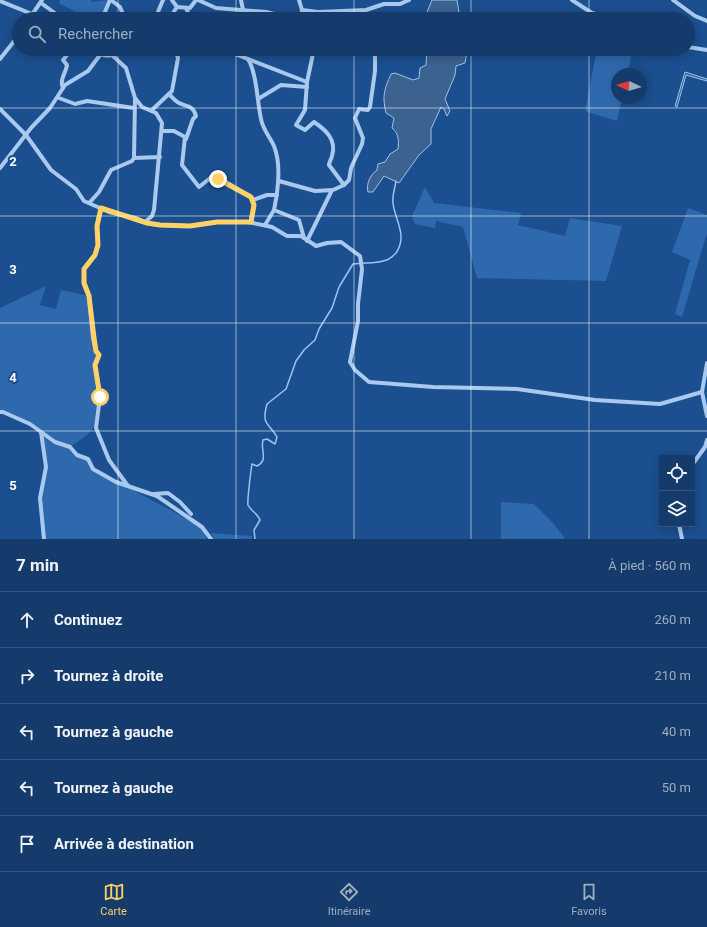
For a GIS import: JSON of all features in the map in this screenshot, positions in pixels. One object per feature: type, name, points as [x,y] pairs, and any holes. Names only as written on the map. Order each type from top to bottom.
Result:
[{"type":"street","points":[[105,12],[110,0],[120,7],[122,12]]},
{"type":"street","points":[[158,12],[162,0]]},
{"type":"street","points":[[172,0],[177,7],[190,8],[197,0],[216,8],[266,12]]},
{"type":"street","points":[[241,0],[243,10]]},
{"type":"street","points":[[299,0],[302,10],[318,12],[366,10],[384,4],[400,4],[409,0]]},
{"type":"street","points":[[391,0],[392,5]]},
{"type":"street","points":[[572,0],[590,12]]},
{"type":"street","points":[[673,0],[690,12]]},
{"type":"street","points":[[0,1],[27,12]]},
{"type":"street","points":[[33,12],[41,1],[54,12]]},
{"type":"street","points":[[174,12],[177,7]]},
{"type":"street","points":[[186,8],[188,12]]},
{"type":"street","points":[[695,16],[707,21]]},
{"type":"street","points":[[0,59],[12,44]]},
{"type":"street","points":[[695,48],[707,50]]},
{"type":"street","points":[[64,88],[62,86],[62,77],[67,65],[63,60],[66,56]]},
{"type":"street","points":[[0,168],[26,135],[59,98],[65,85],[88,71],[99,56]]},
{"type":"street","points":[[113,56],[126,68],[130,77],[134,98],[134,158]]},
{"type":"street","points":[[152,110],[169,94],[173,86],[177,56]]},
{"type":"street","points":[[240,56],[307,85]]},
{"type":"street","points":[[313,56],[307,85],[305,110],[296,125],[305,130],[314,122],[324,128],[329,134],[333,145],[333,155],[328,165],[344,185]]},
{"type":"street","points":[[279,181],[308,190],[332,190],[338,189],[349,180],[351,168],[362,144],[363,138],[355,118],[359,110],[368,110],[370,107],[375,71],[375,56]]},
{"type":"street","points":[[248,59],[252,68],[264,129],[274,146],[279,181],[274,210],[266,221],[265,225]]},
{"type":"street","points":[[258,99],[281,85],[307,85]]},
{"type":"street","points":[[169,94],[179,103],[189,105],[193,109],[196,116],[193,119],[183,151]]},
{"type":"street","points":[[59,98],[75,104],[87,101],[134,108]]},
{"type":"street","points":[[134,98],[142,107],[152,110],[159,117],[162,131],[154,210],[152,216],[145,222]]},
{"type":"street","points":[[0,109],[26,135],[51,170],[76,189],[84,201],[90,202],[101,208],[145,222],[160,225],[190,226],[217,222],[251,222],[265,225],[287,236],[298,235],[316,246],[341,242],[361,257],[358,321],[350,362],[354,370],[368,382],[433,387],[517,389],[595,400],[660,404],[702,392]]},
{"type":"street","points":[[162,131],[174,131],[185,137],[182,165],[199,187],[214,176],[233,188],[246,193],[253,200],[254,205],[251,222]]},
{"type":"street","points":[[90,202],[99,192],[111,170],[126,164],[134,158],[160,157]]},
{"type":"street","points":[[306,239],[332,190]]},
{"type":"street","points":[[253,200],[267,195],[277,195]]},
{"type":"street","points":[[101,208],[97,226],[98,245],[95,255],[84,269],[84,283],[89,296],[96,351],[99,355],[95,365],[100,397],[96,428],[109,460],[128,486]]},
{"type":"street","points":[[274,210],[299,220],[306,239]]},
{"type":"street","points":[[707,364],[702,392],[707,416]]},
{"type":"street","points":[[0,412],[30,424],[55,442],[70,447],[77,455],[88,459],[93,469],[128,486],[152,494],[202,527],[211,539]]},
{"type":"street","points":[[41,432],[46,467],[40,498],[44,539]]},
{"type":"street","points":[[695,461],[705,447],[707,440]]},
{"type":"street","points":[[152,494],[168,493],[180,502],[191,514]]},
{"type":"street","points":[[680,527],[682,539]]},
{"type":"shaded area","points":[[60,0],[91,0],[92,2],[108,0],[104,12],[76,12],[59,3]]},
{"type":"shaded area","points":[[432,0],[457,0],[459,12],[427,12]]},
{"type":"shaded area","points":[[427,56],[466,56],[465,63],[456,66],[455,75],[445,99],[450,111],[447,116],[444,109],[441,107],[431,129],[431,144],[419,155],[399,183],[384,176],[373,192],[368,192],[369,180],[372,174],[377,170],[378,164],[385,162],[390,154],[398,149],[398,138],[392,128],[394,118],[386,113],[384,102],[385,89],[391,74],[395,73],[413,80],[419,78],[420,68],[426,65]]},
{"type":"shaded area","points":[[596,56],[631,56],[628,68],[611,68],[611,104],[621,104],[617,121],[585,111]]},
{"type":"shaded area","points":[[685,72],[707,79],[707,81],[686,75],[677,107],[675,106]]},
{"type":"shaded area","points":[[425,187],[434,203],[521,213],[518,225],[565,236],[570,218],[622,226],[606,281],[477,278],[463,227],[436,221],[435,228],[415,224],[412,216]]},
{"type":"shaded area","points":[[688,208],[707,215],[707,233],[682,317],[675,314],[690,260],[672,252]]},
{"type":"shaded area","points":[[46,286],[40,305],[56,309],[61,290],[89,296],[93,338],[99,355],[95,365],[99,386],[96,425],[87,435],[70,447],[77,455],[88,459],[93,469],[202,527],[207,539],[44,539],[40,498],[45,475],[41,432],[30,424],[0,412],[0,308]]},
{"type":"shaded area","points":[[501,502],[534,504],[554,524],[565,539],[501,539]]},
{"type":"shaded area","points":[[211,533],[252,536],[252,539],[214,539]]},
{"type":"waterway","points":[[255,539],[254,530],[260,520],[248,505],[252,464],[257,466],[263,461],[263,440],[267,439],[275,444],[277,437],[265,420],[267,404],[286,389],[296,361],[304,350],[315,340],[319,329],[332,308],[339,287],[353,264],[385,261],[396,253],[401,240],[400,228],[393,203],[393,194],[396,181]]},
{"type":"route","points":[[100,397],[95,365],[99,355],[96,351],[89,296],[84,283],[84,269],[95,255],[98,245],[97,226],[101,208],[109,212],[136,218],[147,223],[160,225],[190,226],[217,222],[251,222],[254,205],[251,197],[218,179]]}]
